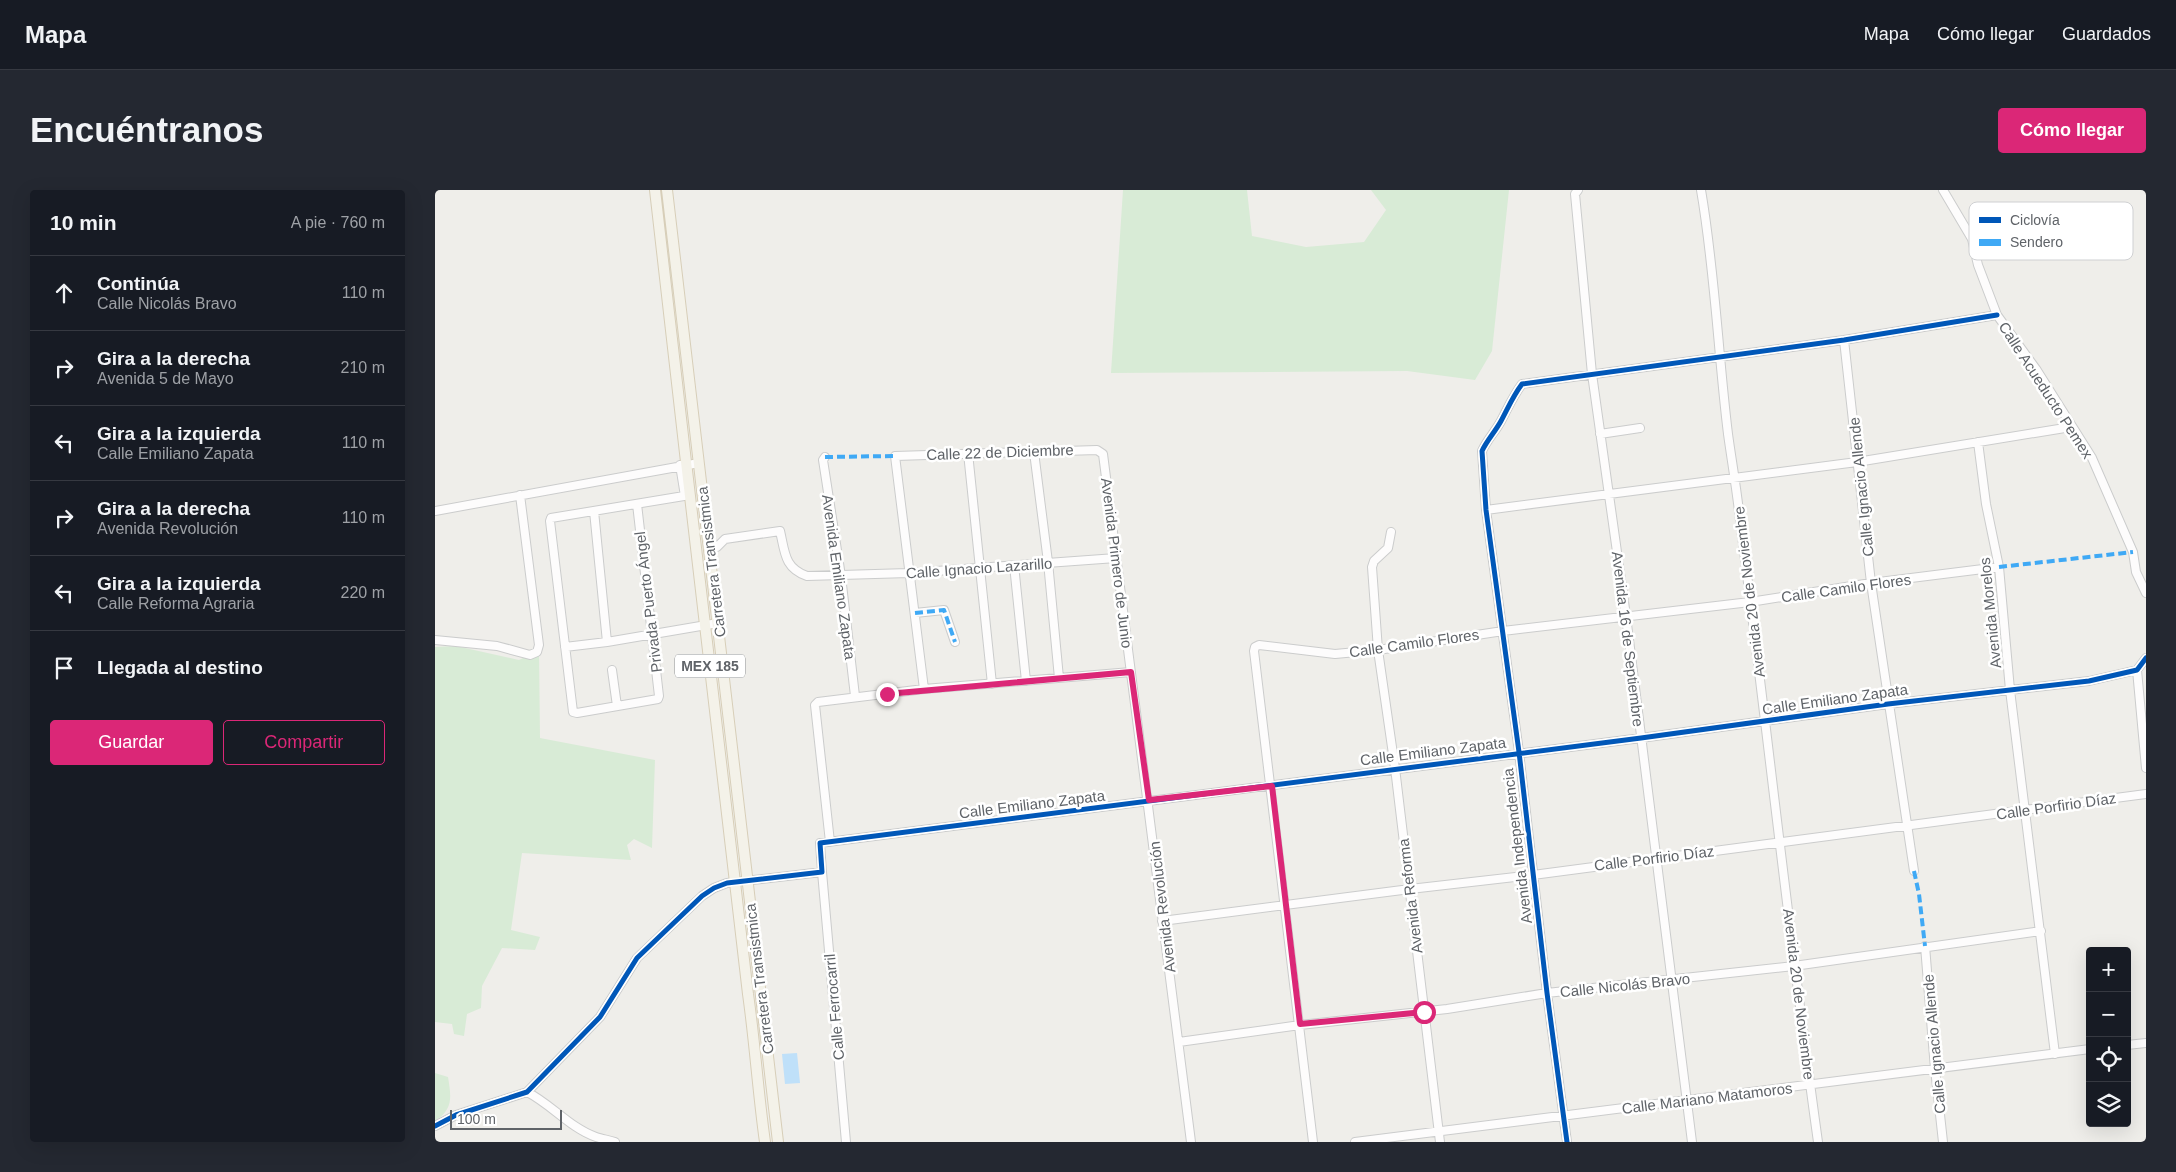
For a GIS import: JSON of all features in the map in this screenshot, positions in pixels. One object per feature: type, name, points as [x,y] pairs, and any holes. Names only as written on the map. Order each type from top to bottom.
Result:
[{"type":"main road","name":"Carretera Transistmica","points":[[655,190],[683,465],[705,625],[733,882],[749,997],[757,1092],[765,1142]]},
{"type":"main road","name":"Carretera Transistmica","points":[[667,190],[778,1142]]},
{"type":"main road","points":[[683,465],[697,484],[701,521],[708,536]]},
{"type":"main road","points":[[724,803],[729,810],[739,869],[748,880]]},
{"type":"main road","points":[[733,882],[744,892],[750,937],[755,948]]},
{"type":"street","name":"Avenida 16 de Septiembre","points":[[1578,190],[1575,194],[1592,374],[1626,616],[1692,1142]]},
{"type":"street","name":"Avenida 20 de Noviembre","points":[[1701,190],[1712,270],[1719,358],[1794,966],[1818,1142]]},
{"type":"street","name":"Calle Acueducto Pemex","points":[[1943,190],[1969,233]]},
{"type":"street","name":"Calle Acueducto Pemex","points":[[1977,260],[1997,315],[2036,369],[2091,458],[2133,552],[2136,572],[2146,592]]},
{"type":"street","name":"Avenida Independencia","points":[[1567,1142],[1547,993],[1519,752],[1486,510],[1482,451],[1501,422],[1511,398],[1522,384],[1844,340],[1997,315]]},
{"type":"street","name":"Calle Ignacio Allende","points":[[1844,340],[1871,583],[1906,826],[1915,871]]},
{"type":"street","points":[[1486,510],[1734,476],[1857,462],[2071,427]]},
{"type":"street","points":[[1600,434],[1640,428]]},
{"type":"street","name":"Avenida Morelos","points":[[1979,442],[1986,504],[1999,567],[2010,690],[2055,1054]]},
{"type":"street","name":"Calle 22 de Diciembre","points":[[909,573],[895,456],[1097,450],[1103,454]]},
{"type":"street","points":[[1034,452],[1048,562],[1059,678]]},
{"type":"street","points":[[968,453],[992,684]]},
{"type":"street","name":"Avenida Primero de Junio","points":[[1103,454],[1131,672]]},
{"type":"street","name":"Avenida Emiliano Zapata","points":[[825,457],[823,460],[841,576],[855,696]]},
{"type":"street","points":[[435,511],[699,463]]},
{"type":"street","points":[[435,640],[497,646],[530,655],[537,652],[539,645],[520,495]]},
{"type":"street","points":[[612,670],[617,706],[577,713],[573,712],[551,518],[687,495]]},
{"type":"street","name":"Privada Puerto Ángel","points":[[617,706],[658,699],[659,696],[637,504]]},
{"type":"street","points":[[594,511],[607,642]]},
{"type":"street","name":"Calle Ignacio Lazarillo","points":[[708,536],[715,547],[717,547],[725,539],[780,531],[788,563],[797,572],[807,576],[909,573],[1116,558]]},
{"type":"street","name":"Avenida Reforma","points":[[1391,532],[1387,548],[1374,561],[1372,567],[1378,650],[1395,768],[1440,1142]]},
{"type":"street","points":[[1014,565],[1027,681]]},
{"type":"street","name":"Calle Camilo Flores","points":[[1272,786],[1254,651],[1255,647],[1259,645],[1335,654],[1378,650],[1503,631],[1750,602],[1871,583],[1999,567]]},
{"type":"street","points":[[909,573],[924,689]]},
{"type":"street","points":[[915,613],[944,610],[955,642]]},
{"type":"street","points":[[565,647],[652,635],[718,623]]},
{"type":"street","points":[[2146,658],[2137,670],[2146,768]]},
{"type":"street","name":"Calle Emiliano Zapata","points":[[829,842],[1149,800],[1272,786],[1519,752],[1641,738],[1888,704],[2089,681],[2137,670]]},
{"type":"street","points":[[435,1126],[456,1115],[527,1092],[600,1017],[637,958],[702,896],[714,888],[733,882],[822,872],[819,844],[829,842],[815,705],[818,702],[924,689],[1131,672]]},
{"type":"street","name":"Avenida Revolución","points":[[1131,672],[1149,800],[1162,921],[1191,1142]]},
{"type":"street","points":[[1272,786],[1313,1142]]},
{"type":"street","name":"Calle Porfirio Díaz","points":[[1162,921],[1533,875],[2146,794]]},
{"type":"street","name":"Calle Ferrocarril","points":[[822,872],[846,1142]]},
{"type":"street","name":"Calle Nicolás Bravo","points":[[1179,1042],[1300,1024],[1424,1012],[1547,993],[1794,966],[2041,931]]},
{"type":"street","name":"Calle Ignacio Allende","points":[[1925,946],[1943,1142]]},
{"type":"street","points":[[2131,1045],[2146,1043]]},
{"type":"street","name":"Calle Mariano Matamoros","points":[[1355,1142],[2086,1050]]},
{"type":"street","points":[[527,1092],[537,1097],[579,1128],[595,1137],[615,1142]]},
{"type":"green space","points":[[1123,190],[1247,190],[1252,236],[1306,247],[1364,242],[1386,210],[1371,190],[1509,190],[1492,351],[1475,380],[1407,371],[1111,373]]},
{"type":"green space","points":[[456,646],[519,660],[539,650],[540,738],[655,760],[652,848],[634,839],[627,845],[631,860],[522,853],[511,930],[540,937],[535,950],[502,948],[482,986],[481,1008],[467,1014],[464,1036],[454,1034],[452,1024],[435,1022],[435,647]]},
{"type":"green space","points":[[435,1073],[448,1077],[450,1102],[445,1112],[435,1121]]},
{"type":"water","points":[[797,1053],[800,1083],[785,1084],[782,1054]]},
{"type":"marked path","points":[[825,457],[895,456]]},
{"type":"marked path","points":[[1999,567],[2133,552]]},
{"type":"marked path","points":[[915,613],[944,610],[955,642]]},
{"type":"marked path","points":[[1914,871],[1919,894],[1925,946]]},
{"type":"cycle path","points":[[1567,1142],[1547,993],[1519,752],[1486,510],[1482,451],[1484,447],[1522,384],[1844,340],[1997,315]]},
{"type":"cycle path","points":[[435,1126],[456,1115],[527,1092],[600,1017],[637,958],[702,896],[714,888],[727,883],[822,872],[820,843],[1641,738],[1888,704],[2089,681],[2137,670],[2146,658]]},
{"type":"route","points":[[887,694],[924,689],[1131,672],[1149,800],[1272,786],[1300,1024],[1424,1012]]}]
